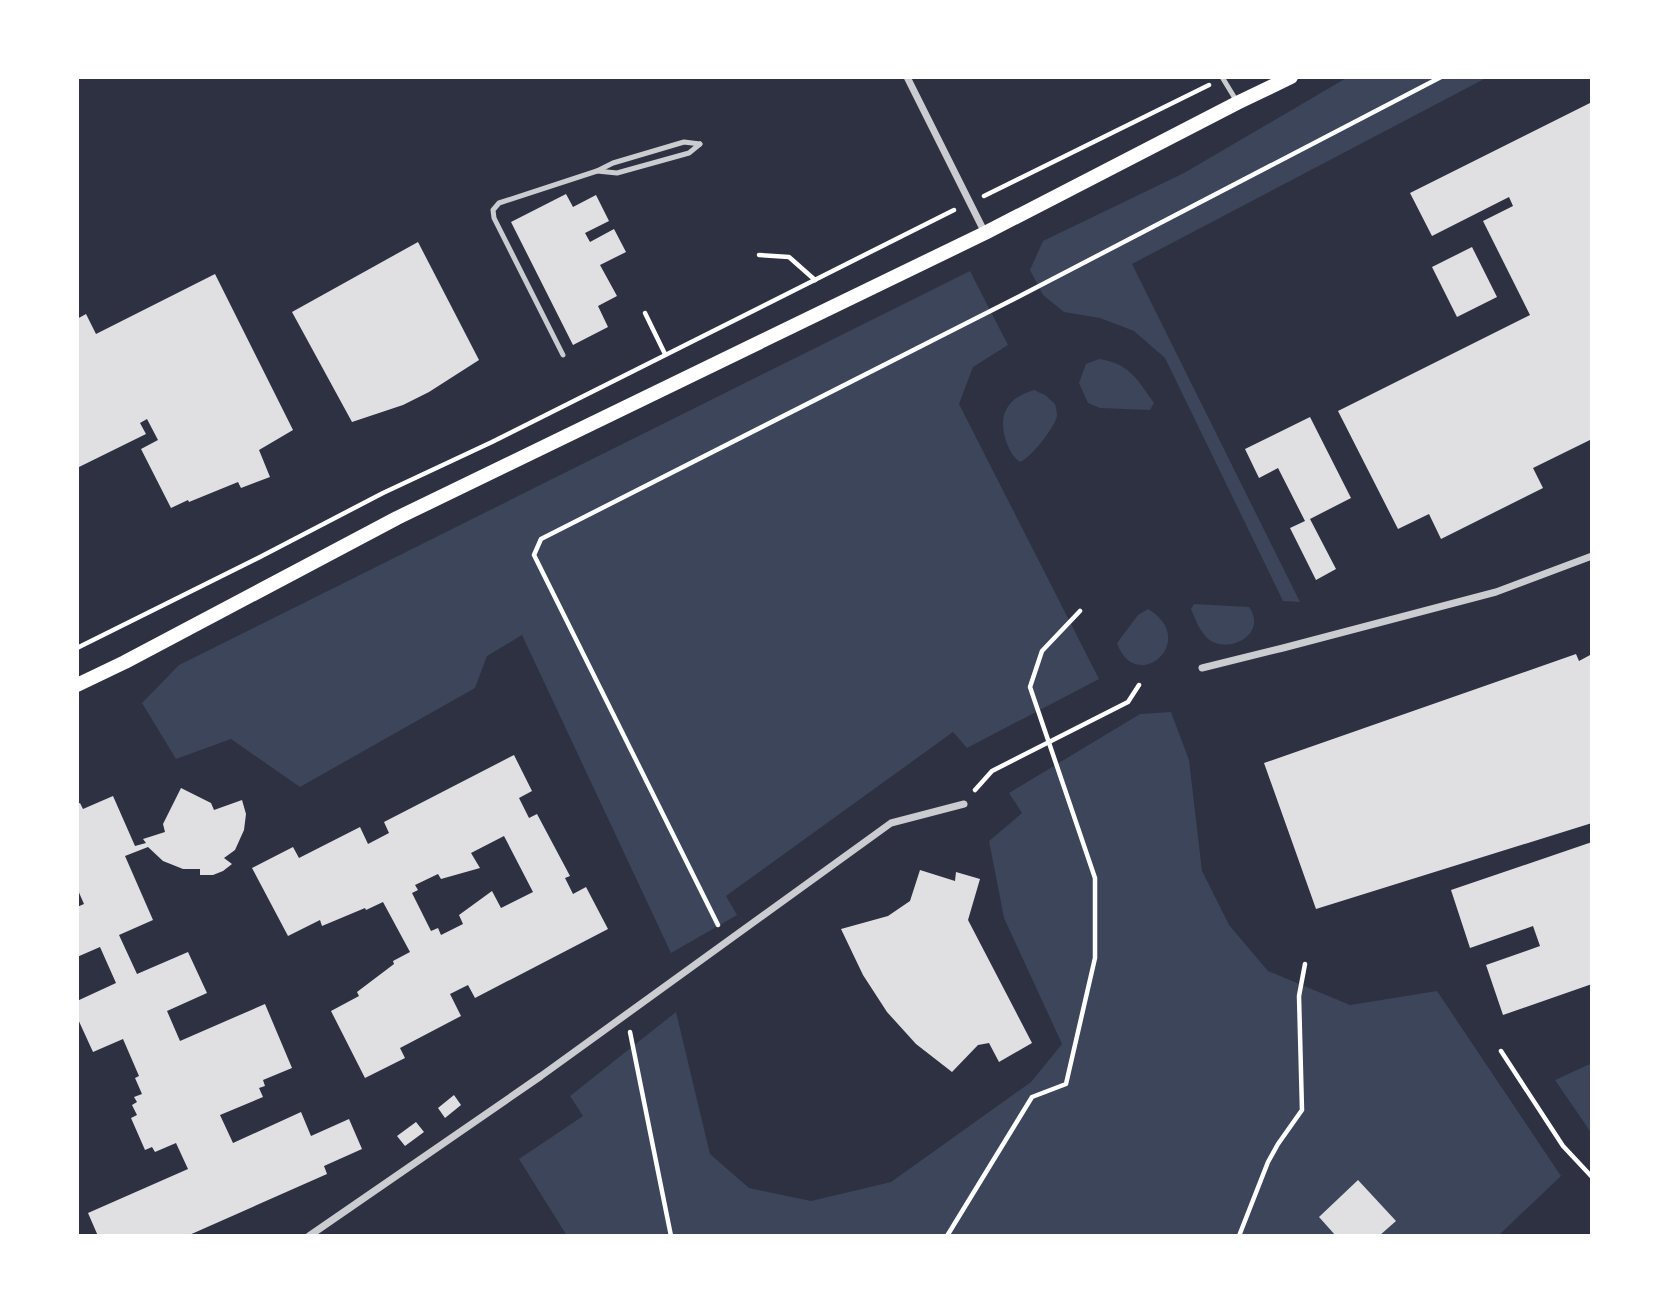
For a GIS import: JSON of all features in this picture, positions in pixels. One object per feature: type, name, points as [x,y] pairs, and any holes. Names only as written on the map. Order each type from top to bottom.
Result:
[{"type":"main road","points":[[77,685],[138,656],[397,518],[985,233],[1292,77]]},
{"type":"street","points":[[906,77],[985,233]]},
{"type":"street","points":[[1202,668],[1496,592],[1592,556]]},
{"type":"street","points":[[309,1236],[541,1076],[891,823],[964,804]]},
{"type":"lane","points":[[1222,78],[1237,103]]},
{"type":"lane","points":[[563,355],[494,218],[494,209],[499,203],[511,198],[597,171],[613,163],[684,142],[701,144],[689,153],[617,173],[597,171]]},
{"type":"path","points":[[726,942],[534,555],[541,539],[1006,303],[1441,77]]},
{"type":"path","points":[[77,648],[383,493],[492,442],[1222,78]]},
{"type":"path","points":[[759,255],[789,257],[815,280]]},
{"type":"path","points":[[645,313],[665,355]]},
{"type":"path","points":[[947,1236],[1032,1097],[1066,1084],[1095,958],[1095,878],[1030,687],[1042,651],[1080,611]]},
{"type":"path","points":[[964,804],[992,771],[1128,702],[1139,685]]},
{"type":"path","points":[[1239,1236],[1268,1162],[1302,1110],[1299,996],[1305,964]]},
{"type":"path","points":[[626,1014],[671,1236]]},
{"type":"path","points":[[1501,1051],[1563,1146],[1592,1177]]},
{"type":"shaded area","points":[[1348,77],[1488,77],[1132,264],[1300,602],[1283,601],[1165,358],[1134,331],[1100,318],[1064,312],[1043,295],[1030,270],[1043,241],[1184,173]]},
{"type":"shaded area","points":[[970,271],[1008,345],[973,367],[959,404],[1099,679],[967,748],[953,732],[726,896],[737,915],[671,953],[522,635],[487,656],[475,688],[300,787],[231,739],[176,759],[142,703],[179,665]]},
{"type":"shaded area","points":[[1099,359],[1110,361],[1132,374],[1154,403],[1150,410],[1100,408],[1088,403],[1079,383],[1086,364]]},
{"type":"shaded area","points":[[1034,390],[1055,404],[1057,416],[1042,442],[1020,462],[1008,446],[1003,430],[1004,416],[1014,399]]},
{"type":"shaded area","points":[[1194,604],[1249,607],[1254,617],[1254,626],[1243,640],[1224,645],[1215,643],[1199,628],[1191,609]]},
{"type":"shaded area","points":[[1148,609],[1163,622],[1168,635],[1166,648],[1159,658],[1149,664],[1137,665],[1126,658],[1117,643],[1138,615]]},
{"type":"shaded area","points":[[1171,712],[1189,760],[1202,871],[1229,925],[1268,971],[1350,1005],[1437,991],[1561,1176],[1498,1236],[567,1236],[519,1159],[583,1116],[570,1096],[676,1012],[710,1154],[749,1188],[811,1201],[891,1182],[1031,1082],[1062,1044],[1004,918],[989,841],[1022,813],[1009,793],[1140,714]]},
{"type":"shaded area","points":[[1592,1063],[1592,1134],[1555,1080]]},
{"type":"building","points":[[1592,102],[1592,439],[1533,468],[1543,488],[1441,539],[1429,514],[1398,529],[1338,411],[1530,315],[1483,221],[1513,206],[1509,197],[1432,236],[1410,193]]},
{"type":"building","points":[[566,194],[573,207],[596,195],[609,221],[585,233],[590,242],[614,229],[626,252],[600,265],[617,296],[598,306],[608,327],[573,345],[511,222]]},
{"type":"building","points":[[418,242],[479,360],[403,405],[352,422],[292,312]]},
{"type":"building","points":[[1472,247],[1497,297],[1457,317],[1432,267]]},
{"type":"building","points":[[215,274],[293,430],[259,450],[270,477],[241,488],[238,482],[171,508],[141,449],[158,440],[147,419],[140,423],[146,434],[77,468],[77,319],[86,314],[96,334]]},
{"type":"building","points":[[1310,417],[1351,498],[1310,519],[1336,569],[1316,580],[1290,528],[1305,521],[1278,468],[1259,478],[1245,449]]},
{"type":"building","points":[[1576,654],[1579,661],[1592,654],[1592,823],[1316,909],[1264,763]]},
{"type":"building","points":[[514,755],[532,791],[519,798],[529,818],[537,814],[570,876],[565,878],[573,894],[586,887],[608,929],[475,998],[468,985],[450,994],[461,1016],[400,1048],[405,1058],[365,1078],[331,1011],[359,996],[357,992],[394,964],[393,961],[410,952],[383,902],[322,926],[320,920],[288,936],[252,868],[293,847],[299,858],[360,827],[368,844],[389,833],[384,822]],"holes":[[[504,836],[533,892],[501,908],[492,891],[459,915],[463,924],[441,935],[438,928],[431,931],[412,893],[418,890],[415,885],[438,874],[441,879],[480,868],[471,853]]]},
{"type":"building","points":[[181,788],[211,803],[214,810],[242,800],[246,814],[244,830],[235,850],[224,858],[232,864],[213,875],[200,875],[200,869],[183,869],[163,861],[148,847],[125,856],[153,920],[119,935],[137,974],[188,952],[207,993],[167,1011],[180,1041],[265,1004],[292,1068],[263,1080],[265,1086],[259,1088],[263,1097],[220,1115],[233,1143],[301,1112],[311,1136],[349,1119],[362,1149],[324,1166],[327,1174],[187,1236],[98,1236],[88,1213],[188,1169],[176,1143],[155,1152],[152,1147],[145,1150],[131,1118],[137,1115],[132,1105],[137,1102],[134,1097],[142,1094],[135,1078],[139,1076],[123,1039],[93,1052],[77,1017],[77,1001],[116,983],[100,947],[77,957],[77,907],[84,904],[77,888],[77,804],[80,803],[83,809],[113,796],[135,846],[146,843],[143,839],[165,832],[163,824]]},
{"type":"building","points":[[1592,842],[1592,984],[1503,1015],[1486,965],[1540,946],[1533,926],[1470,948],[1451,890]]},
{"type":"building","points":[[920,870],[955,881],[956,872],[980,879],[968,920],[1032,1043],[999,1062],[989,1043],[978,1045],[952,1072],[916,1044],[887,1012],[863,975],[841,929],[888,916],[910,901]]},
{"type":"building","points":[[454,1095],[461,1105],[445,1118],[438,1108]]},
{"type":"building","points":[[416,1122],[424,1132],[405,1146],[397,1136]]},
{"type":"building","points":[[1358,1180],[1396,1221],[1379,1236],[1336,1236],[1319,1217]]}]
